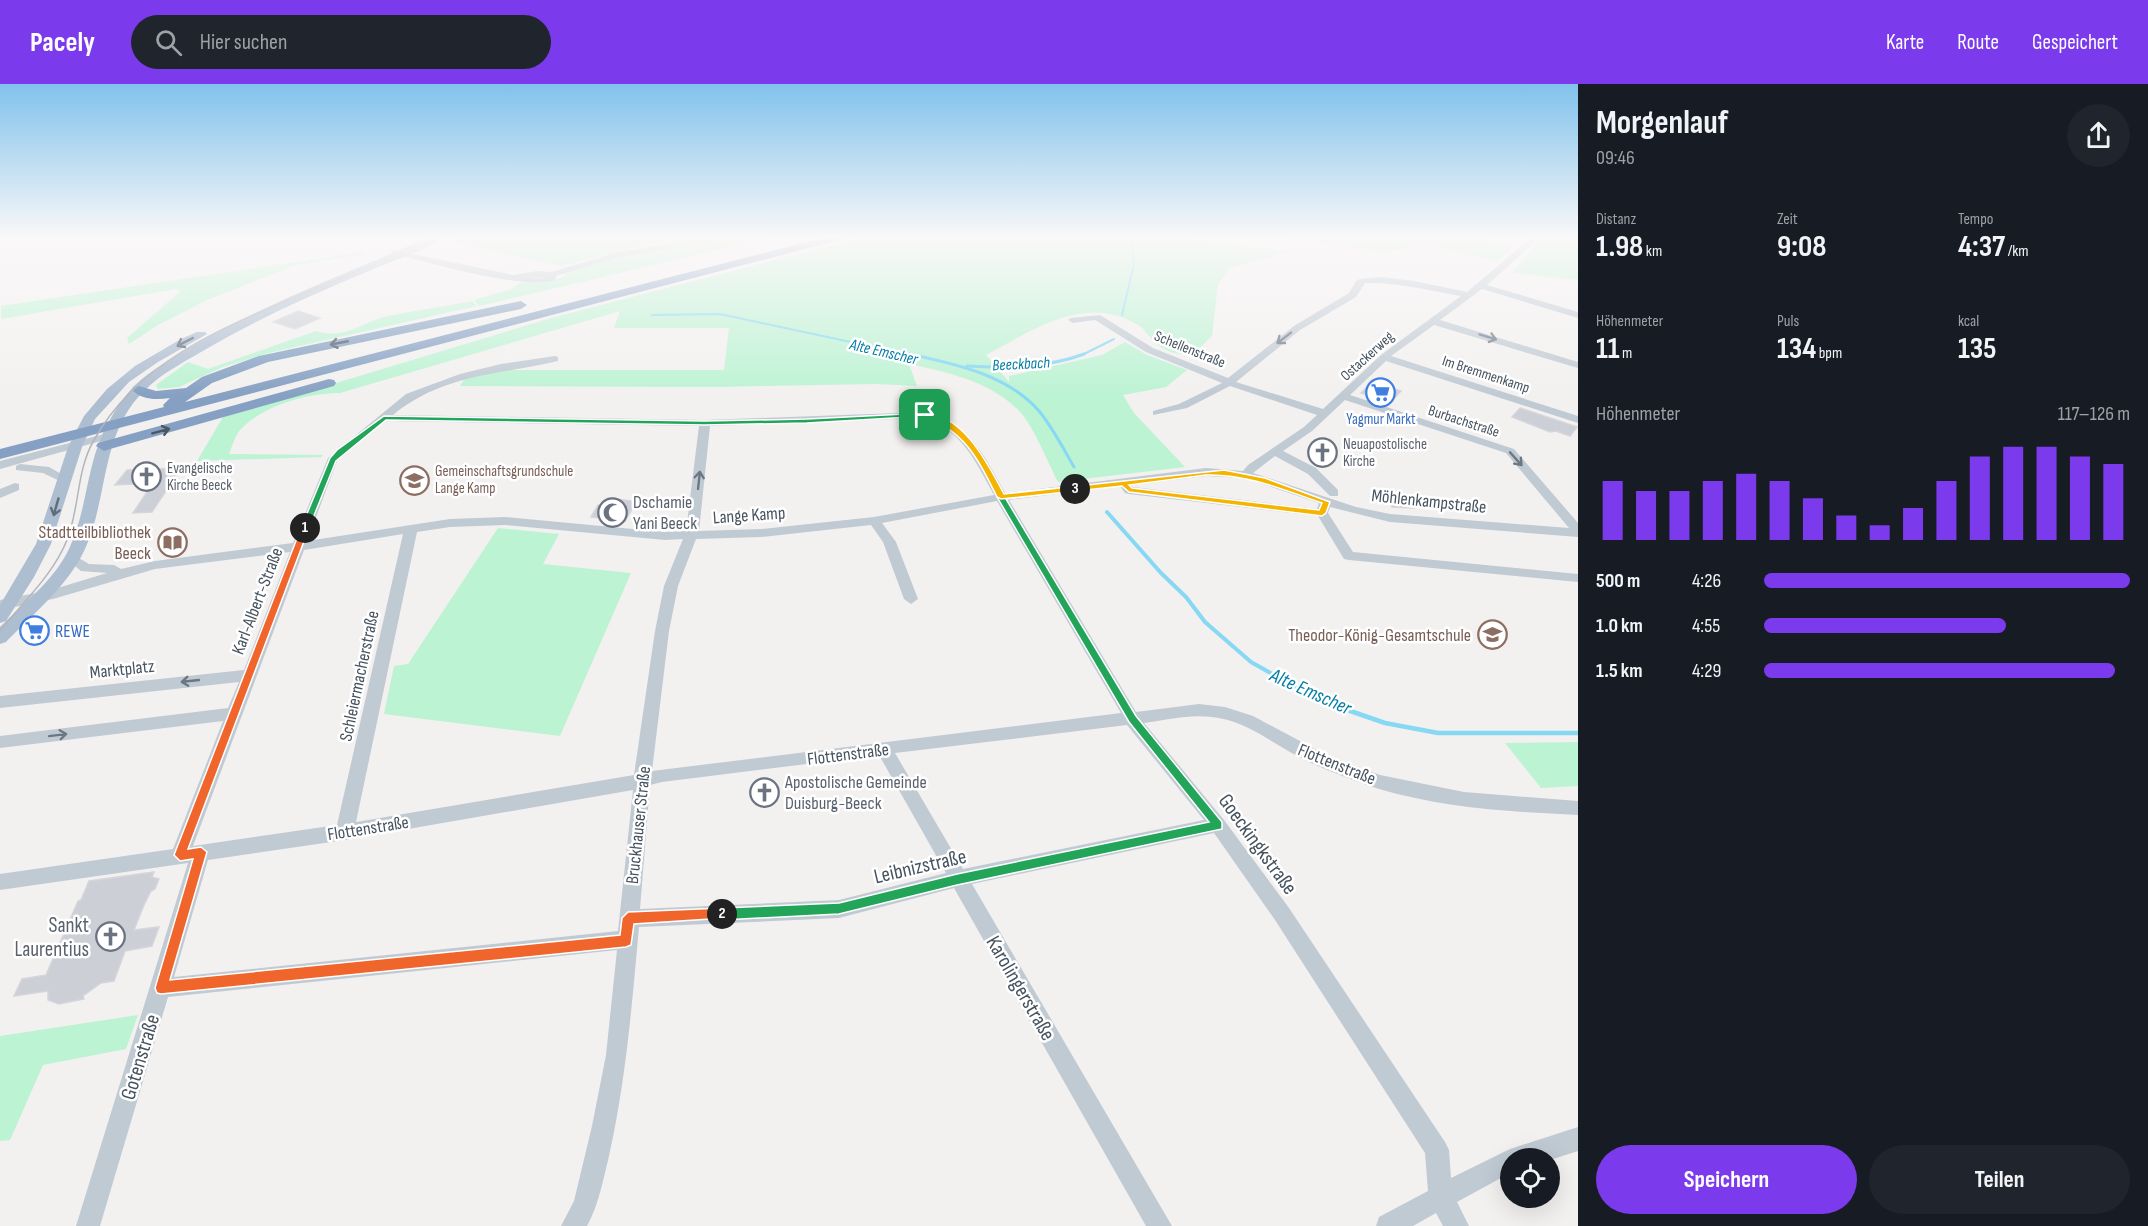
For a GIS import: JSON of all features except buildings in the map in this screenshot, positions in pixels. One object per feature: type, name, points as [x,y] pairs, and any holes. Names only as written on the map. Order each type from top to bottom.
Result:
[{"type":"highway","points":[[3,451],[592,290]]},
{"type":"highway","points":[[251,384],[632,290]]},
{"type":"highway","points":[[106,441],[145,423],[189,391],[234,368],[264,359],[577,294]]},
{"type":"highway","points":[[106,441],[316,387],[493,331],[513,321]]},
{"type":"highway","points":[[139,390],[155,396],[189,391]]},
{"type":"main road","points":[[3,609],[48,535],[73,449],[100,404],[128,378],[163,353],[210,330],[307,290]]},
{"type":"main road","points":[[0,638],[46,592],[72,558],[91,508],[106,441],[127,403],[139,390],[172,364],[242,324],[316,290]]},
{"type":"street","points":[[1231,381],[1297,328],[1353,295],[1355,290]]},
{"type":"street","points":[[1444,290],[1467,295]]},
{"type":"street","name":"Ostackerweg","points":[[1246,475],[1252,467],[1326,414],[1384,357],[1474,290]]},
{"type":"street","points":[[1495,290],[1578,315]]},
{"type":"street","name":"Schellenstraße","points":[[1073,320],[1097,317],[1134,341],[1162,355],[1326,414]]},
{"type":"street","points":[[1432,321],[1578,365]]},
{"type":"street","name":"Im Bremmenkamp","points":[[1384,357],[1578,420]]},
{"type":"street","name":"Karl-Albert-Straße","points":[[191,854],[233,714],[332,460],[410,396],[464,376],[501,367],[555,359]]},
{"type":"street","name":"Schellenstraße","points":[[1157,413],[1183,406],[1222,388],[1231,381]]},
{"type":"street","name":"Burbachstraße","points":[[1344,396],[1510,452],[1578,532]]},
{"type":"street","name":"Goeckingkstraße","points":[[384,418],[705,423],[807,421],[907,414],[936,417],[958,431],[977,452],[1001,497],[1132,719],[1218,825],[1282,914],[1437,1150],[1441,1198],[1457,1226]]},
{"type":"street","name":"Bruckhauser Straße","points":[[573,1226],[585,1205],[604,1126],[617,1055],[642,781],[662,631],[671,586],[695,520],[705,423]]},
{"type":"street","points":[[0,473],[73,449],[106,441]]},
{"type":"street","points":[[3,451],[73,449]]},
{"type":"street","points":[[1276,452],[1312,471],[1349,556],[1578,578]]},
{"type":"street","points":[[20,468],[45,470],[64,479]]},
{"type":"street","name":"Lange Kamp","points":[[3,609],[114,569],[167,560],[297,547],[450,523],[505,521],[665,536],[773,532],[874,521],[1001,497],[1206,472],[1246,475]]},
{"type":"street","name":"Möhlenkampstraße","points":[[1246,475],[1327,503],[1390,518],[1578,532]]},
{"type":"street","name":"Lange Kamp","points":[[1124,483],[1129,490],[1327,503]]},
{"type":"street","points":[[0,494],[15,487]]},
{"type":"street","points":[[874,521],[889,542],[911,599]]},
{"type":"street","name":"Schleiermacherstraße","points":[[345,832],[411,528]]},
{"type":"street","points":[[72,558],[86,568],[114,569]]},
{"type":"street","name":"Lange Kamp","points":[[46,592],[138,569],[196,558]]},
{"type":"street","name":"Marktplatz","points":[[0,702],[248,675]]},
{"type":"street","name":"Flottenstraße","points":[[0,882],[345,832],[642,781],[662,775],[884,750],[1200,710],[1222,711],[1251,722],[1333,765],[1381,782],[1442,795],[1578,808]]},
{"type":"street","points":[[0,742],[233,714]]},
{"type":"street","name":"Karolingerstraße","points":[[884,750],[1160,1226]]},
{"type":"street","name":"Leibnizstraße","points":[[628,918],[839,909],[957,879],[1218,825]]},
{"type":"street","name":"Gotenstraße","points":[[88,1226],[161,988],[191,854]]},
{"type":"street","points":[[161,988],[626,940]]},
{"type":"street","points":[[1546,1148],[1578,1139]]},
{"type":"street","points":[[1388,1226],[1500,1166]]},
{"type":"green space","points":[[106,290],[168,290],[1,319],[1,306]]},
{"type":"green space","points":[[178,290],[232,290],[158,325],[129,344],[127,338],[180,292]]},
{"type":"green space","points":[[508,290],[546,290],[479,306],[474,300]]},
{"type":"green space","points":[[658,290],[1217,290],[1212,336],[1193,354],[1166,350],[1140,326],[1120,316],[1099,313],[1060,318],[986,355],[1009,382],[1009,376],[1102,355],[1125,342],[1147,355],[1187,370],[1166,387],[1123,395],[1134,413],[1185,467],[1058,482],[1031,427],[1010,402],[969,380],[909,364],[917,386],[876,384],[713,387],[460,386],[464,380],[492,370],[724,370],[729,328],[614,328],[620,311],[340,393],[314,395],[287,402],[262,413],[241,429],[229,454],[323,455],[321,457],[197,461],[223,417],[551,318]]},
{"type":"green space","points":[[472,301],[477,306],[273,352],[223,367],[179,387],[158,389],[156,385],[188,362],[208,369],[316,331],[345,332],[388,316]]},
{"type":"green space","points":[[498,528],[559,534],[543,564],[631,573],[560,736],[384,714],[394,666],[408,664]]},
{"type":"green space","points":[[1578,742],[1578,786],[1541,788],[1505,743]]},
{"type":"green space","points":[[138,1015],[126,1049],[43,1065],[10,1140],[0,1141],[0,1036]]},
{"type":"waterway","name":"Beeckbach","points":[[1122,315],[1128,290]]},
{"type":"waterway","name":"Alte Emscher","points":[[652,315],[720,314],[916,356]]},
{"type":"waterway","name":"Beeckbach","points":[[1084,354],[1114,339]]},
{"type":"waterway","name":"Alte Emscher","points":[[909,354],[979,372],[1012,388],[1039,411],[1074,467]]},
{"type":"waterway","name":"Beeckbach","points":[[967,366],[1026,366],[1056,362],[1084,354]]},
{"type":"waterway","name":"Beeckbach","points":[[1080,356],[1084,354]]},
{"type":"waterway","name":"Alte Emscher","points":[[1107,512],[1161,573],[1186,597],[1205,622],[1251,662],[1304,692]]},
{"type":"waterway","name":"Alte Emscher","points":[[1301,691],[1330,704],[1385,723],[1438,733],[1578,733]]},
{"type":"tram line","points":[[0,631],[46,577],[61,553],[71,528],[88,452],[113,412],[135,387],[188,348],[248,317],[312,290]]},
{"type":"place","name":"Yagmur Markt","points":[[1381,392]]},
{"type":"place","name":"Neuapostolische Kirche","points":[[1322,453]]},
{"type":"place","name":"Evangelische Kirche Beeck","points":[[146,477]]},
{"type":"place","name":"Gemeinschaftsgrundschule Lange Kamp","points":[[414,480]]},
{"type":"place","name":"Dschamie Yani Beeck","points":[[612,512]]},
{"type":"place","name":"Stadtteilbibliothek Beeck","points":[[172,542]]},
{"type":"place","name":"REWE","points":[[34,631]]},
{"type":"place","name":"Theodor-König-Gesamtschule","points":[[1492,635]]},
{"type":"place","name":"Apostolische Gemeinde Duisburg-Beeck","points":[[764,792]]},
{"type":"place","name":"Sankt Laurentius","points":[[110,937]]},
{"type":"route","points":[[925,415],[705,423],[384,418],[332,460],[297,547],[180,855],[201,852],[161,988],[626,940],[628,918],[839,909],[957,879],[1218,825],[1132,719],[1001,497],[1206,472],[1224,472],[1246,475],[1326,502],[1322,513],[1129,490],[1124,483],[1001,497],[977,452],[967,440],[944,421],[925,415]]}]
